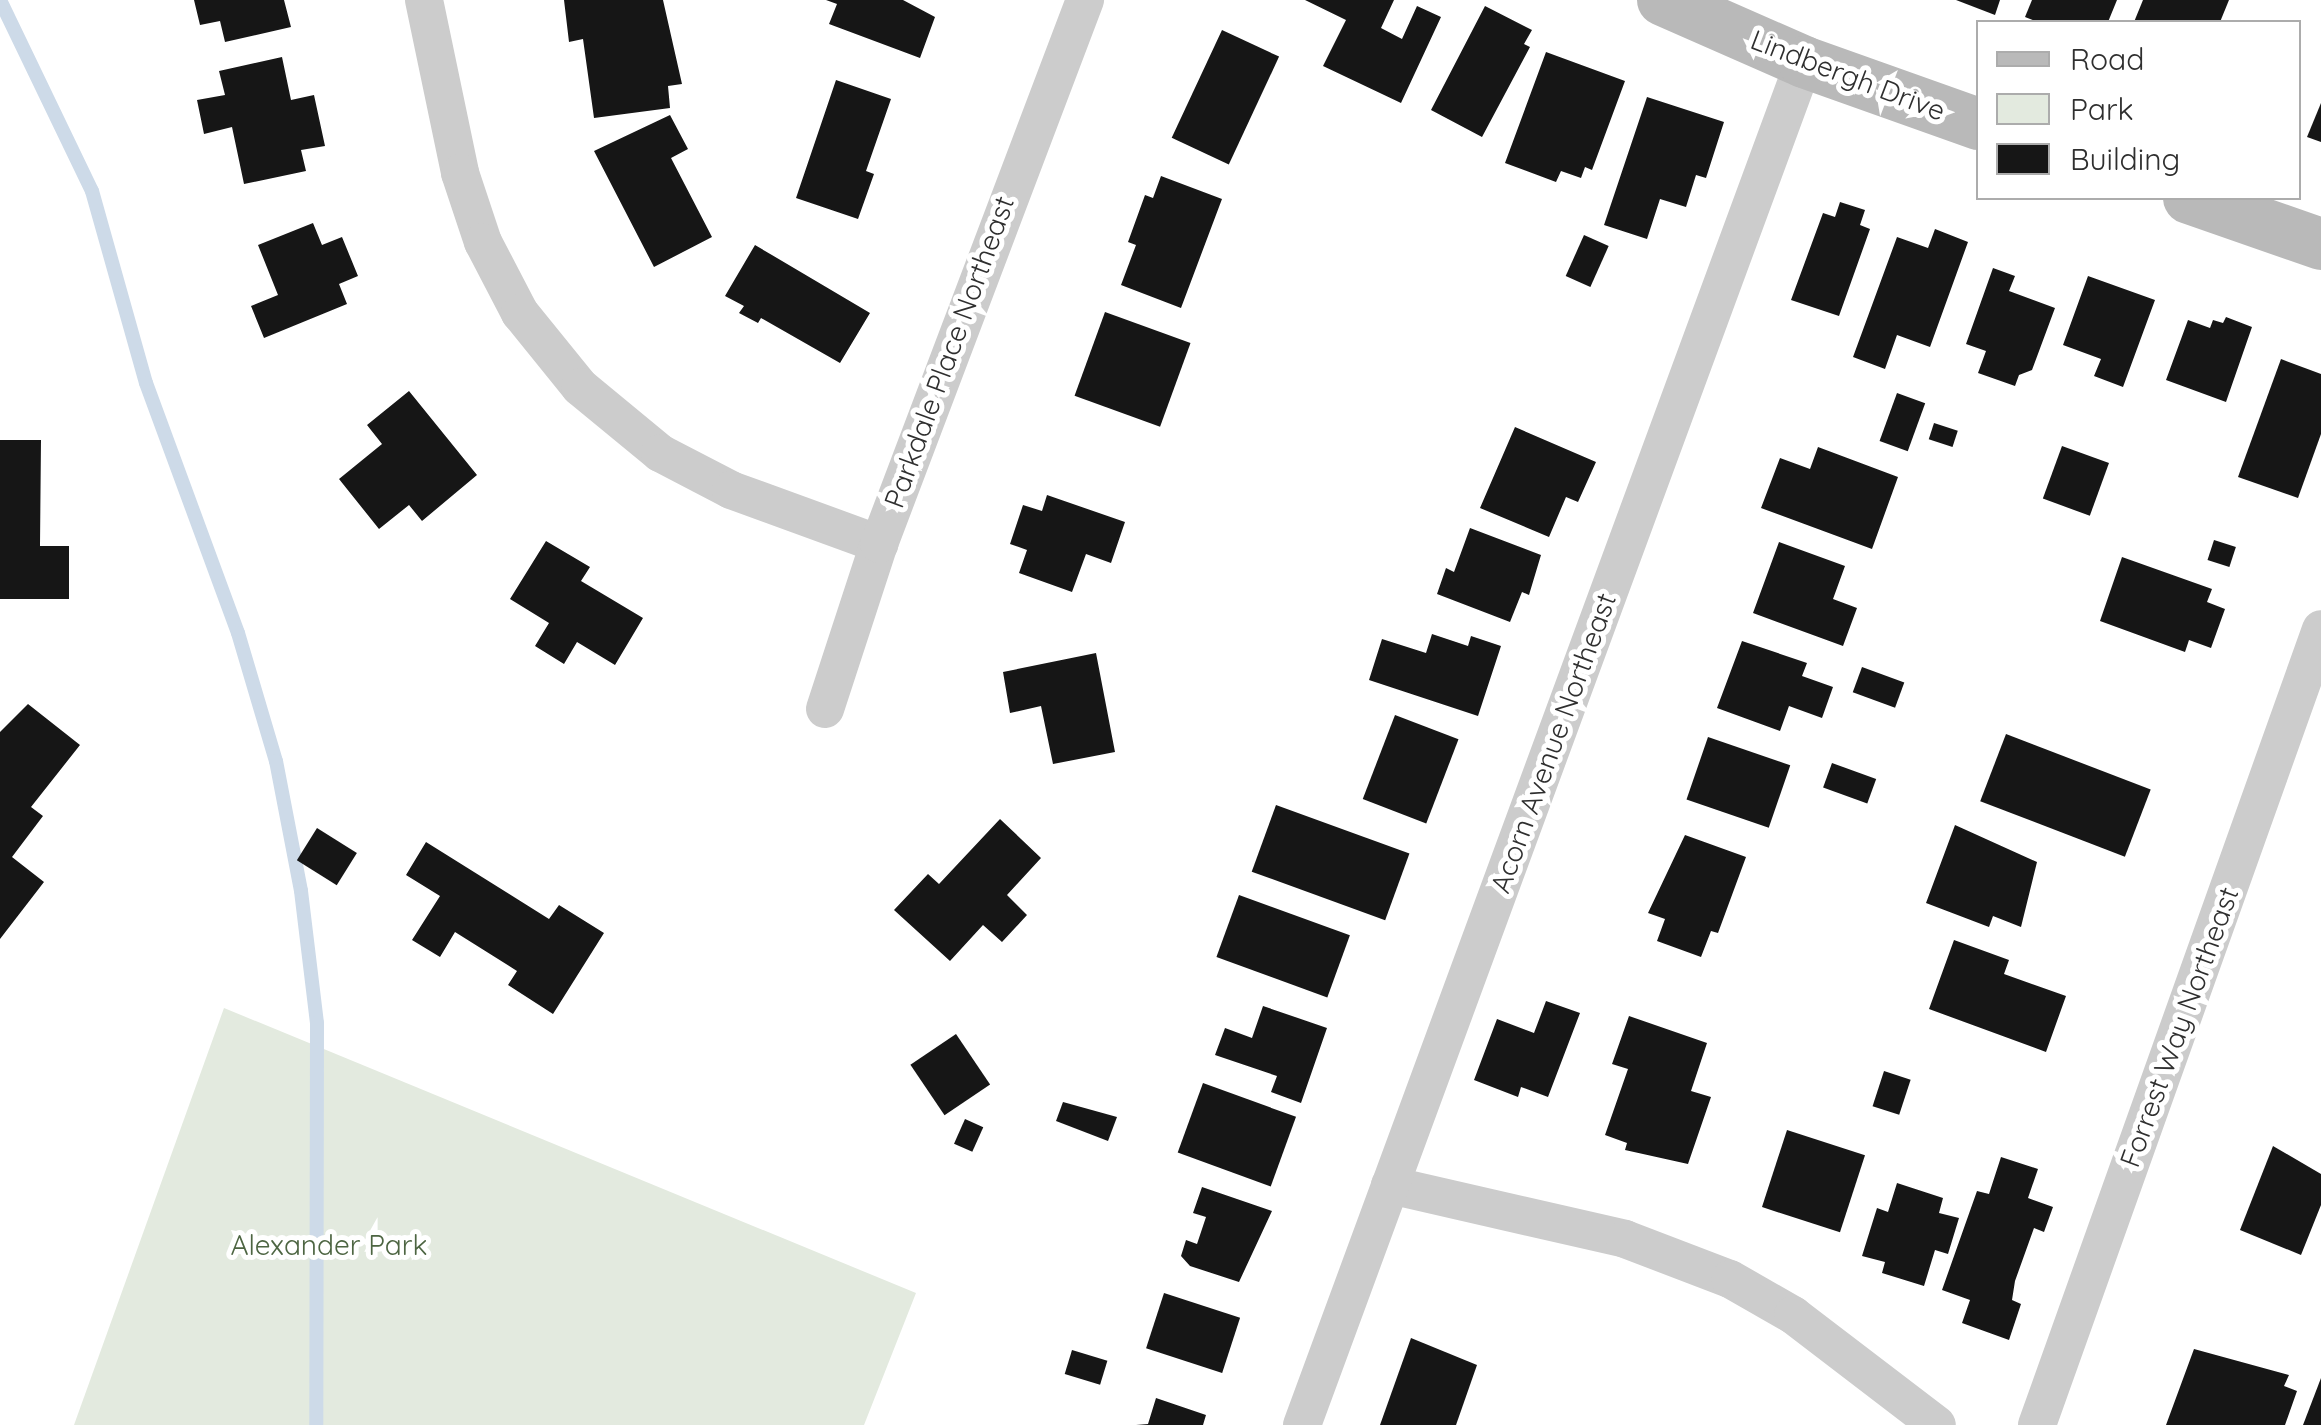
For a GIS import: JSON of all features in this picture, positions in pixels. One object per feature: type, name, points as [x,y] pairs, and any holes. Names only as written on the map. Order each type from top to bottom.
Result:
[{"type":"main road","name":"Lindbergh Drive","points":[[1663,0],[1804,62],[1976,123]]},
{"type":"main road","points":[[2195,200],[2321,244]]},
{"type":"street","points":[[424,0],[460,174],[483,242],[520,313],[580,388],[660,453],[731,490],[878,544]]},
{"type":"street","name":"Parkdale Place Northeast","points":[[825,709],[878,544],[1085,0]]},
{"type":"street","name":"Acorn Avenue Northeast","points":[[1302,1425],[1804,62]]},
{"type":"street","name":"Forrest Way Northeast","points":[[2037,1425],[2321,629]]},
{"type":"street","points":[[1390,1185],[1625,1239],[1730,1279],[1793,1314],[1938,1425]]},
{"type":"green space","name":"Alexander Park","points":[[224,1008],[916,1293],[864,1425],[74,1425]]},
{"type":"building","points":[[194,0],[284,0],[291,27],[225,42],[220,21],[200,25]]},
{"type":"building","points":[[564,0],[663,0],[682,84],[668,86],[670,108],[594,118],[583,39],[569,42]]},
{"type":"building","points":[[826,0],[903,0],[935,17],[920,58],[829,24],[837,4]]},
{"type":"building","points":[[1305,0],[1394,0],[1381,28],[1402,39],[1417,6],[1441,17],[1401,103],[1323,66],[1346,20]]},
{"type":"building","points":[[1956,0],[2000,0],[1995,15]]},
{"type":"building","points":[[2032,0],[2117,0],[2109,20],[2025,17]]},
{"type":"building","points":[[2143,0],[2229,0],[2221,20],[2135,20]]},
{"type":"building","points":[[1485,6],[1532,30],[1524,44],[1530,47],[1482,137],[1431,110]]},
{"type":"building","points":[[1222,30],[1279,57],[1229,164],[1172,138]]},
{"type":"building","points":[[1546,52],[1625,81],[1592,170],[1585,167],[1581,178],[1561,171],[1556,182],[1505,163]]},
{"type":"building","points":[[282,57],[291,100],[314,95],[325,146],[301,150],[306,171],[244,184],[232,127],[204,134],[197,100],[225,95],[219,71]]},
{"type":"building","points":[[836,80],[891,99],[866,171],[874,174],[858,219],[796,198]]},
{"type":"building","points":[[1647,97],[1724,122],[1706,178],[1696,175],[1686,207],[1660,199],[1647,239],[1604,225]]},
{"type":"building","points":[[2321,103],[2321,142],[2307,137]]},
{"type":"building","points":[[670,115],[688,149],[671,158],[712,237],[654,267],[594,151]]},
{"type":"building","points":[[1161,176],[1222,199],[1181,308],[1121,285],[1136,245],[1128,242],[1145,195],[1153,198]]},
{"type":"building","points":[[1840,202],[1865,210],[1860,225],[1870,229],[1839,316],[1791,300],[1823,213],[1835,217]]},
{"type":"building","points":[[313,223],[322,245],[342,237],[358,276],[339,284],[347,304],[264,338],[251,306],[278,295],[258,245]]},
{"type":"building","points":[[1935,229],[1968,242],[1930,347],[1897,335],[1885,369],[1853,357],[1897,237],[1928,248]]},
{"type":"building","points":[[1584,235],[1609,246],[1590,287],[1566,276]]},
{"type":"building","points":[[755,245],[870,313],[840,363],[761,318],[758,323],[739,313],[744,306],[725,296]]},
{"type":"building","points":[[1993,268],[2015,276],[2009,291],[2055,308],[2032,370],[2019,375],[2015,386],[1978,373],[1986,351],[1966,344]]},
{"type":"building","points":[[2088,276],[2155,300],[2123,387],[2094,376],[2101,359],[2063,345]]},
{"type":"building","points":[[1105,312],[1191,343],[1160,427],[1075,396]]},
{"type":"building","points":[[2226,317],[2252,327],[2226,402],[2166,380],[2188,320],[2210,328],[2213,320],[2223,323]]},
{"type":"building","points":[[2281,359],[2321,374],[2321,434],[2298,498],[2238,477]]},
{"type":"building","points":[[409,391],[477,475],[422,521],[409,505],[379,529],[339,479],[382,444],[367,425]]},
{"type":"building","points":[[1897,393],[1925,403],[1908,451],[1880,441]]},
{"type":"building","points":[[1934,423],[1958,431],[1953,447],[1929,439]]},
{"type":"building","points":[[1515,427],[1596,462],[1578,502],[1566,497],[1549,537],[1480,508]]},
{"type":"building","points":[[0,440],[41,440],[40,546],[69,546],[69,599],[0,599]]},
{"type":"building","points":[[2062,446],[2109,463],[2090,516],[2043,499]]},
{"type":"building","points":[[1818,447],[1898,477],[1872,549],[1761,508],[1780,458],[1810,469]]},
{"type":"building","points":[[1047,495],[1125,522],[1111,563],[1086,554],[1072,592],[1019,573],[1027,550],[1010,544],[1023,505],[1042,511]]},
{"type":"building","points":[[1470,528],[1541,555],[1529,595],[1522,592],[1510,622],[1437,594],[1446,568],[1454,572]]},
{"type":"building","points":[[2214,540],[2236,547],[2229,567],[2208,560]]},
{"type":"building","points":[[546,541],[590,567],[581,581],[643,618],[615,665],[577,642],[564,664],[535,646],[549,623],[510,599]]},
{"type":"building","points":[[1779,542],[1845,566],[1833,599],[1857,608],[1843,646],[1753,613]]},
{"type":"building","points":[[2122,557],[2212,589],[2207,602],[2225,609],[2211,648],[2189,640],[2185,652],[2100,621]]},
{"type":"building","points":[[1432,634],[1468,646],[1471,636],[1501,646],[1478,716],[1369,680],[1382,639],[1426,653]]},
{"type":"building","points":[[1742,641],[1807,663],[1802,676],[1833,687],[1822,718],[1789,706],[1780,731],[1717,708]]},
{"type":"building","points":[[1096,653],[1115,752],[1053,764],[1041,706],[1010,713],[1003,672]]},
{"type":"building","points":[[1862,667],[1904,682],[1895,708],[1853,692]]},
{"type":"building","points":[[28,704],[80,745],[31,807],[43,816],[12,857],[44,882],[0,939],[0,732]]},
{"type":"building","points":[[1395,715],[1458,739],[1426,823],[1363,799]]},
{"type":"building","points":[[2006,734],[2151,790],[2125,857],[1980,801]]},
{"type":"building","points":[[1708,737],[1790,765],[1769,828],[1687,799]]},
{"type":"building","points":[[1832,763],[1876,779],[1867,804],[1823,787]]},
{"type":"building","points":[[1276,805],[1409,854],[1385,920],[1252,872]]},
{"type":"building","points":[[1000,819],[1041,858],[1007,895],[1027,915],[1002,942],[983,925],[950,961],[894,910],[928,874],[939,884]]},
{"type":"building","points":[[1955,825],[2037,862],[2021,927],[1993,916],[1989,927],[1926,903]]},
{"type":"building","points":[[317,828],[357,853],[337,885],[297,860]]},
{"type":"building","points":[[1685,835],[1746,857],[1718,933],[1711,931],[1701,957],[1657,941],[1665,919],[1648,913]]},
{"type":"building","points":[[426,842],[549,919],[559,905],[604,933],[553,1014],[508,985],[517,971],[455,932],[440,957],[412,940],[440,896],[406,875]]},
{"type":"building","points":[[1239,895],[1350,935],[1327,997],[1216,957]]},
{"type":"building","points":[[1954,940],[2009,960],[2004,974],[2066,996],[2046,1052],[1929,1009]]},
{"type":"building","points":[[1546,1001],[1580,1013],[1548,1097],[1521,1087],[1518,1097],[1474,1080],[1497,1019],[1534,1033]]},
{"type":"building","points":[[1263,1006],[1327,1028],[1301,1103],[1271,1092],[1277,1076],[1215,1055],[1225,1028],[1252,1038]]},
{"type":"building","points":[[1629,1016],[1707,1043],[1691,1091],[1711,1097],[1688,1164],[1625,1150],[1627,1143],[1605,1135],[1628,1069],[1612,1064]]},
{"type":"building","points":[[956,1034],[990,1085],[945,1115],[910,1065]]},
{"type":"building","points":[[1884,1071],[1911,1080],[1899,1115],[1873,1106]]},
{"type":"building","points":[[1203,1083],[1296,1117],[1271,1186],[1178,1153]]},
{"type":"building","points":[[1063,1102],[1117,1117],[1108,1141],[1056,1121]]},
{"type":"building","points":[[965,1119],[983,1127],[972,1152],[954,1144]]},
{"type":"building","points":[[1787,1130],[1865,1155],[1840,1232],[1762,1207]]},
{"type":"building","points":[[2273,1146],[2321,1174],[2321,1205],[2301,1255],[2240,1230]]},
{"type":"building","points":[[2001,1157],[2038,1169],[2028,1198],[2053,1207],[2044,1232],[2034,1228],[2015,1281],[2012,1300],[2021,1304],[2009,1340],[1962,1323],[1970,1300],[1942,1290],[1977,1191],[1989,1194]]},
{"type":"building","points":[[1897,1183],[1943,1198],[1939,1213],[1959,1218],[1948,1254],[1935,1250],[1924,1286],[1882,1273],[1885,1262],[1862,1256],[1877,1208],[1888,1212]]},
{"type":"building","points":[[1202,1187],[1272,1211],[1239,1282],[1190,1266],[1181,1256],[1186,1240],[1197,1244],[1206,1217],[1193,1213]]},
{"type":"building","points":[[1164,1293],[1240,1318],[1222,1373],[1146,1348]]},
{"type":"building","points":[[1411,1338],[1477,1365],[1456,1425],[1380,1425]]},
{"type":"building","points":[[2194,1349],[2289,1375],[2284,1386],[2297,1391],[2285,1425],[2166,1425]]},
{"type":"building","points":[[1072,1350],[1107,1361],[1100,1385],[1065,1374]]},
{"type":"building","points":[[2321,1378],[2321,1425],[2303,1425]]},
{"type":"building","points":[[1156,1398],[1206,1415],[1203,1425],[1136,1425],[1148,1424]]},
{"type":"waterway","points":[[0,0],[92,191],[146,383],[238,633],[276,761],[301,891],[317,1023],[316,1425]]}]
